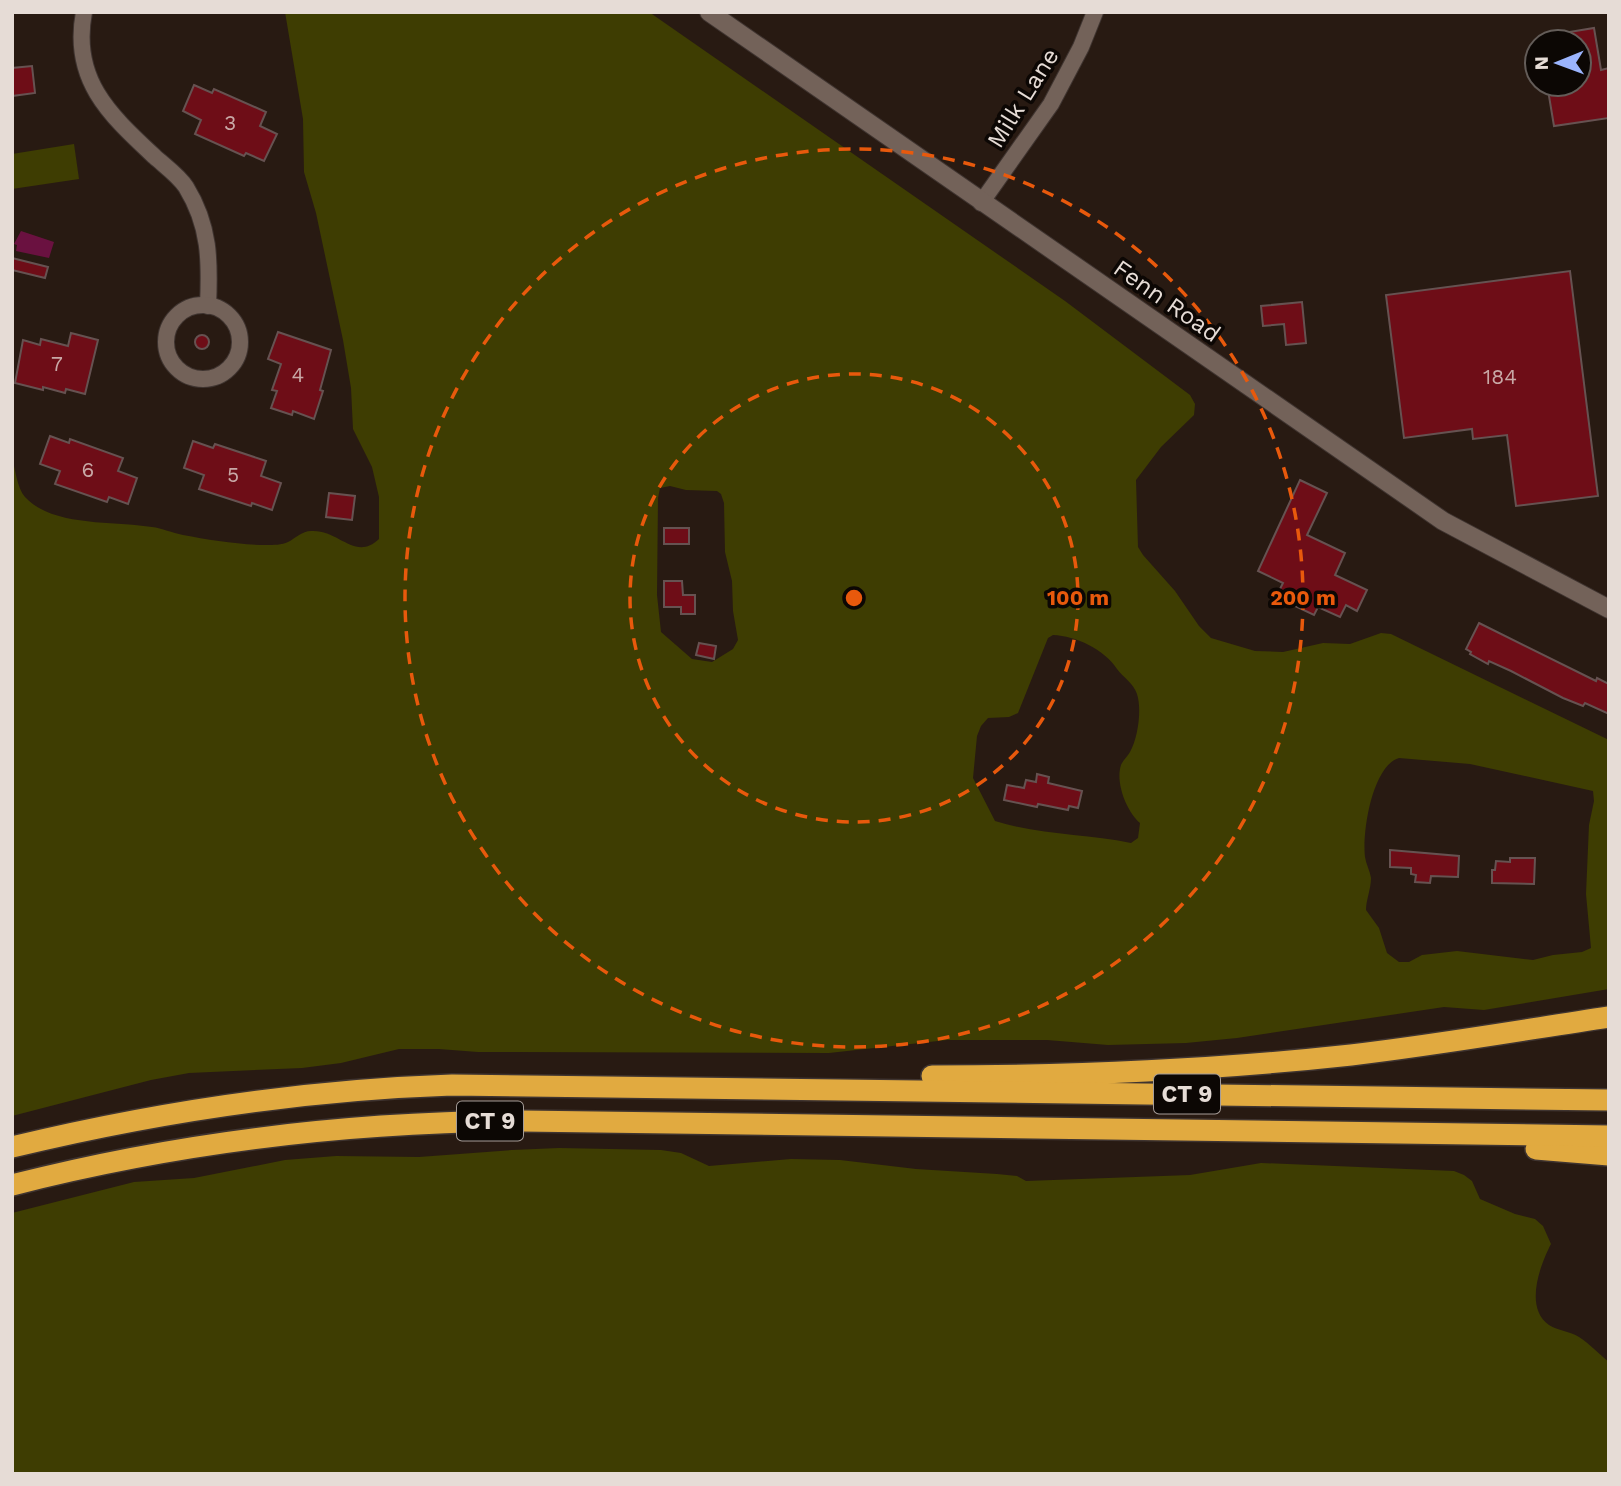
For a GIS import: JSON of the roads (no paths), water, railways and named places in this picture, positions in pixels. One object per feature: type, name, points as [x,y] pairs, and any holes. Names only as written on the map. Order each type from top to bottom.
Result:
[{"type":"highway","points":[[765,1088],[852,1076],[1020,1075],[1305,1059],[1376,1052],[1609,1017]]},
{"type":"highway","name":"CT 9","points":[[12,1147],[178,1112],[353,1090],[487,1085],[1609,1100]]},
{"type":"highway","name":"CT 9","points":[[12,1185],[134,1157],[217,1143],[313,1131],[418,1123],[522,1121],[1609,1136]]},
{"type":"highway","points":[[1448,1134],[1523,1148],[1609,1155]]},
{"type":"street","points":[[84,12],[83,62],[98,97],[115,120],[184,184],[201,216],[210,259],[208,306]]},
{"type":"street","name":"Fenn Road","points":[[709,12],[1443,521],[1609,609]]},
{"type":"street","name":"Milk Lane","points":[[981,203],[1051,104],[1081,47],[1095,12]]},
{"type":"street","points":[[196,306],[208,306],[230,317],[240,340],[233,364],[224,373],[200,379],[179,370],[168,353],[166,342],[174,319],[196,306]]}]
